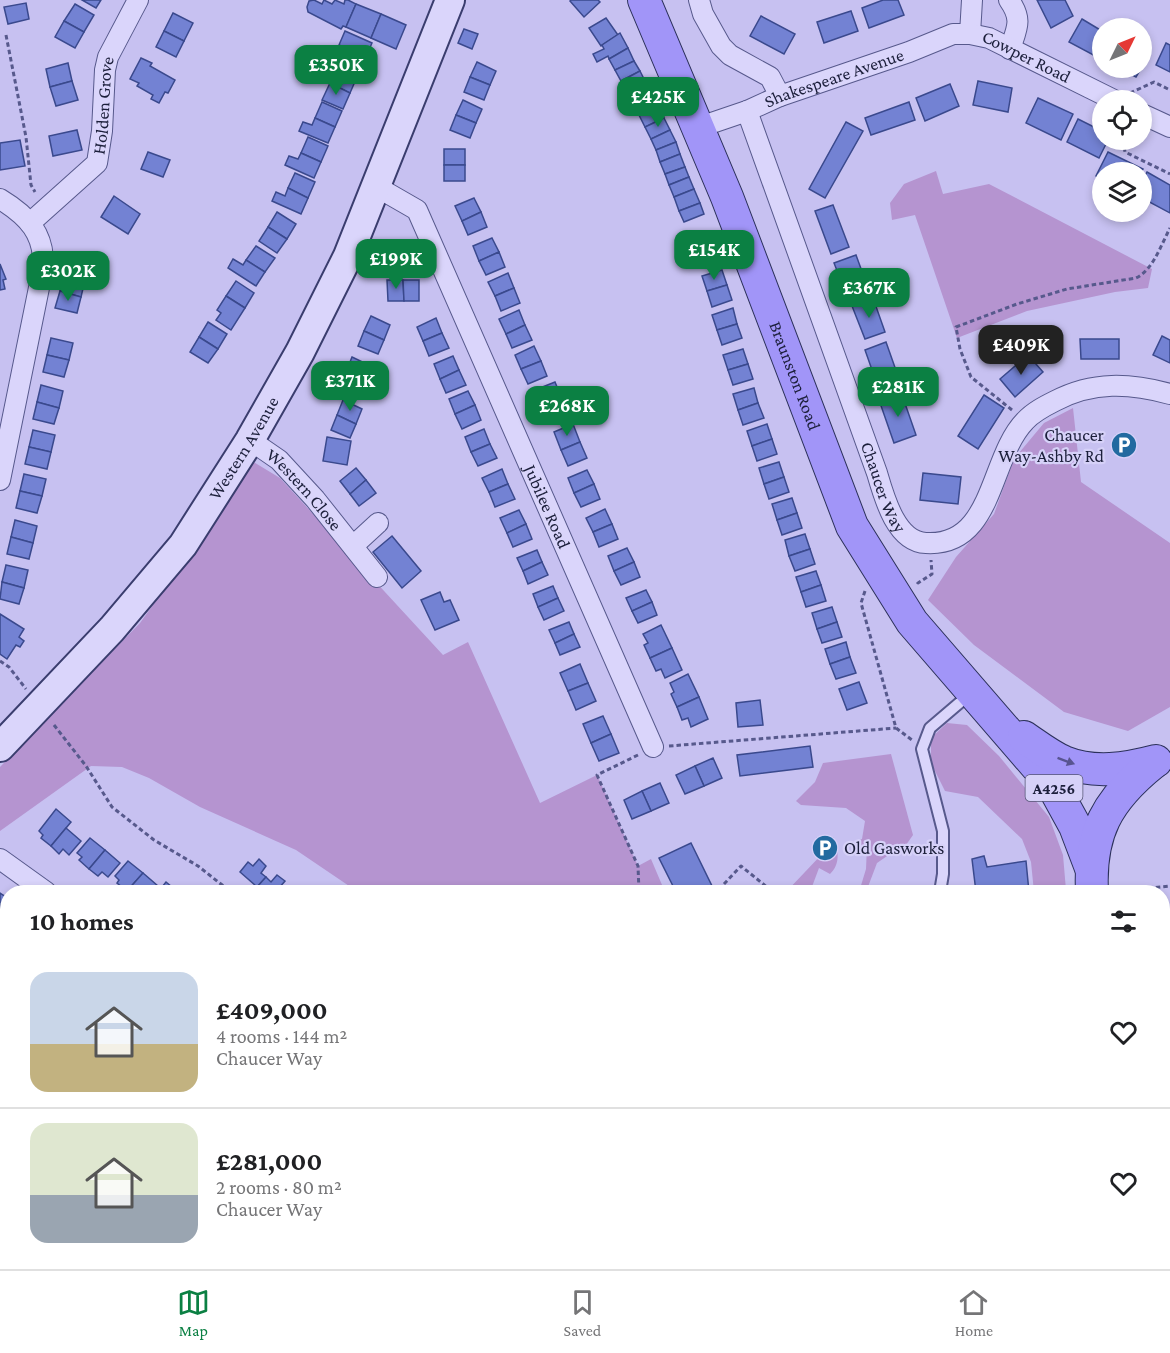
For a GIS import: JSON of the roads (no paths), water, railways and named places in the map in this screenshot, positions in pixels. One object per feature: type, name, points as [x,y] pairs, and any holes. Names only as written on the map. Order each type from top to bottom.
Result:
[{"type":"main road","name":"Braunston Road","points":[[644,0],[727,196],[852,526],[912,622],[1052,784],[1075,826],[1091,880]]},
{"type":"main road","name":"Braunston Road","points":[[998,720],[1063,762],[1099,769],[1127,769],[1163,758]]},
{"type":"main road","points":[[1091,880],[1096,838],[1110,807],[1129,782],[1163,758]]},
{"type":"street","name":"Holden Grove","points":[[30,223],[97,163],[108,57],[138,0]]},
{"type":"street","name":"Western Avenue","points":[[0,747],[112,629],[183,545],[250,440],[300,352],[348,256],[450,0]]},
{"type":"street","points":[[699,0],[703,14],[721,46],[730,55],[770,77],[780,96]]},
{"type":"street","points":[[970,34],[972,0]]},
{"type":"street","points":[[1009,0],[1018,12],[1017,29],[1010,49]]},
{"type":"street","name":"Shakespeare Avenue","points":[[697,129],[780,96],[953,34],[970,34]]},
{"type":"street","name":"Cowper Road","points":[[970,34],[989,38],[1101,90]]},
{"type":"street","name":"Chaucer Way","points":[[747,111],[877,473],[887,508],[904,532],[919,543],[941,543],[955,539],[973,524],[987,500],[998,471],[1024,421],[1043,407],[1070,393],[1094,386],[1122,385],[1170,394]]},
{"type":"street","points":[[1152,119],[1170,128]]},
{"type":"street","name":"Jubilee Road","points":[[377,187],[417,210],[653,747]]},
{"type":"street","points":[[0,199],[14,207],[30,223],[40,238],[44,253],[43,268],[0,480]]},
{"type":"street","name":"Western Close","points":[[250,440],[279,460],[315,499],[377,577]]},
{"type":"street","name":"Western Close","points":[[352,546],[378,523]]},
{"type":"street","points":[[0,859],[36,885]]},
{"type":"lane","points":[[941,885],[942,831],[922,749],[930,728],[971,693]]},
{"type":"place","name":"Chaucer Way-Ashby Rd","points":[[1124,445]]},
{"type":"place","name":"Old Gasworks","points":[[825,848]]}]
